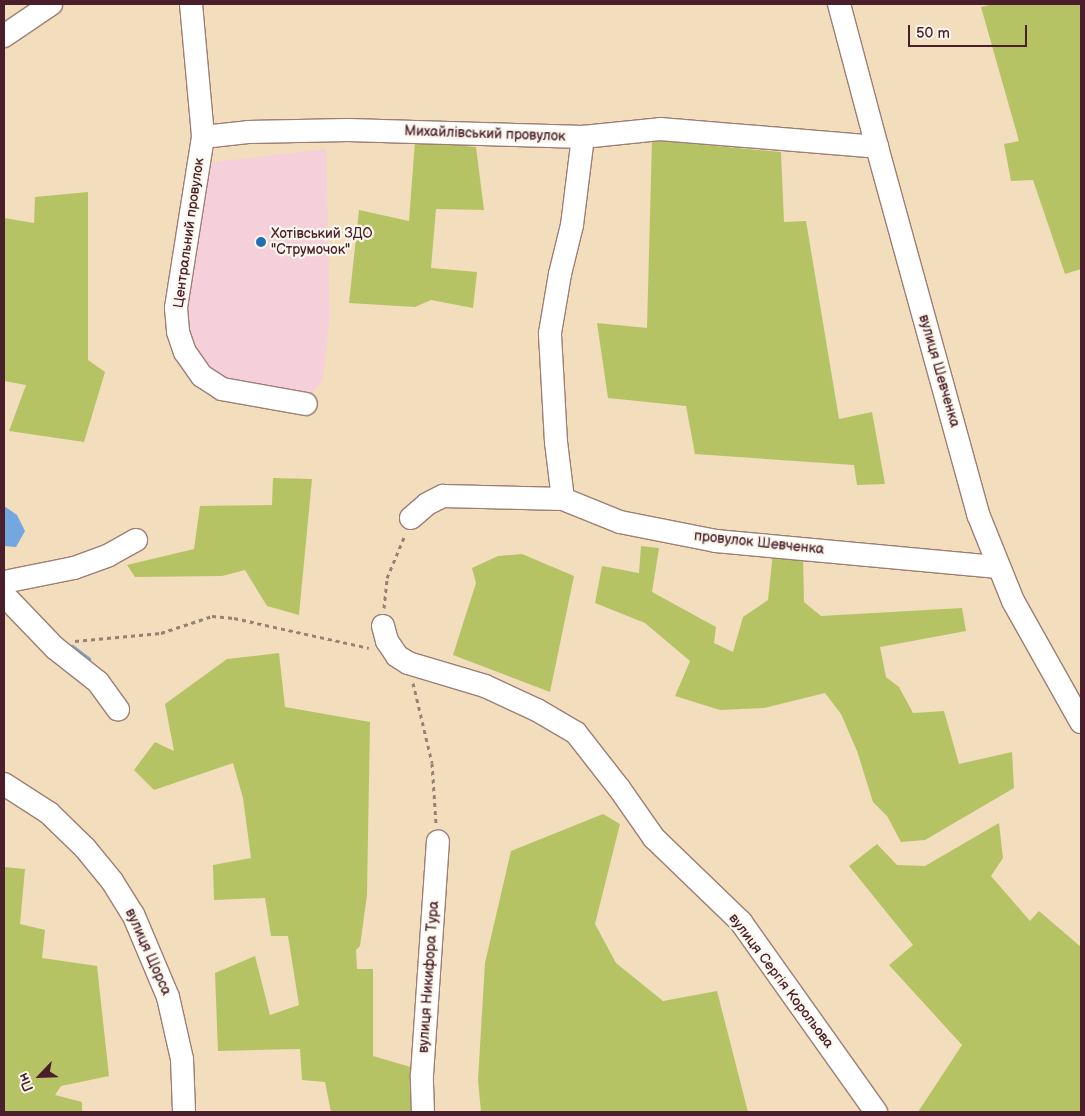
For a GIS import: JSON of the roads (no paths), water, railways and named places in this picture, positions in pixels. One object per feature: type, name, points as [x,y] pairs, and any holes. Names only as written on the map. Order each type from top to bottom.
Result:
[{"type":"street","points":[[4,36],[51,4]]},
{"type":"street","name":"Центральний провулок","points":[[191,4],[203,137],[176,308],[178,332],[185,352],[202,376],[222,389],[306,404]]},
{"type":"street","name":"вулиця Шевченка","points":[[839,4],[978,514],[1013,601],[1081,722]]},
{"type":"street","points":[[582,137],[660,129],[877,148]]},
{"type":"street","name":"Михайлівський провулок","points":[[203,137],[248,132],[348,130],[582,137],[572,225],[560,274],[550,333],[556,442],[563,499]]},
{"type":"street","name":"провулок Шевченка","points":[[412,518],[427,504],[443,496],[563,499],[620,522],[716,541],[998,567]]},
{"type":"street","points":[[4,582],[74,568],[109,555],[136,540]]},
{"type":"street","points":[[4,595],[55,648],[98,682],[118,710]]},
{"type":"street","name":"вулиця Сергія Корольова","points":[[383,626],[387,641],[402,659],[485,686],[536,710],[576,733],[619,788],[654,838],[741,922],[876,1112]]},
{"type":"street","name":"вулиця Щорса","points":[[4,784],[49,812],[86,848],[112,882],[132,914],[168,998],[182,1059],[184,1112]]},
{"type":"street","name":"вулиця Никифора Тура","points":[[422,1112],[422,1075],[438,842]]},
{"type":"water","points":[[4,506],[17,515],[25,531],[16,547],[4,546]]},
{"type":"waterway","points":[[72,647],[88,659]]},
{"type":"place","name":"Хотівський ЗДО \"Струмочок\"","points":[[261,242]]}]
